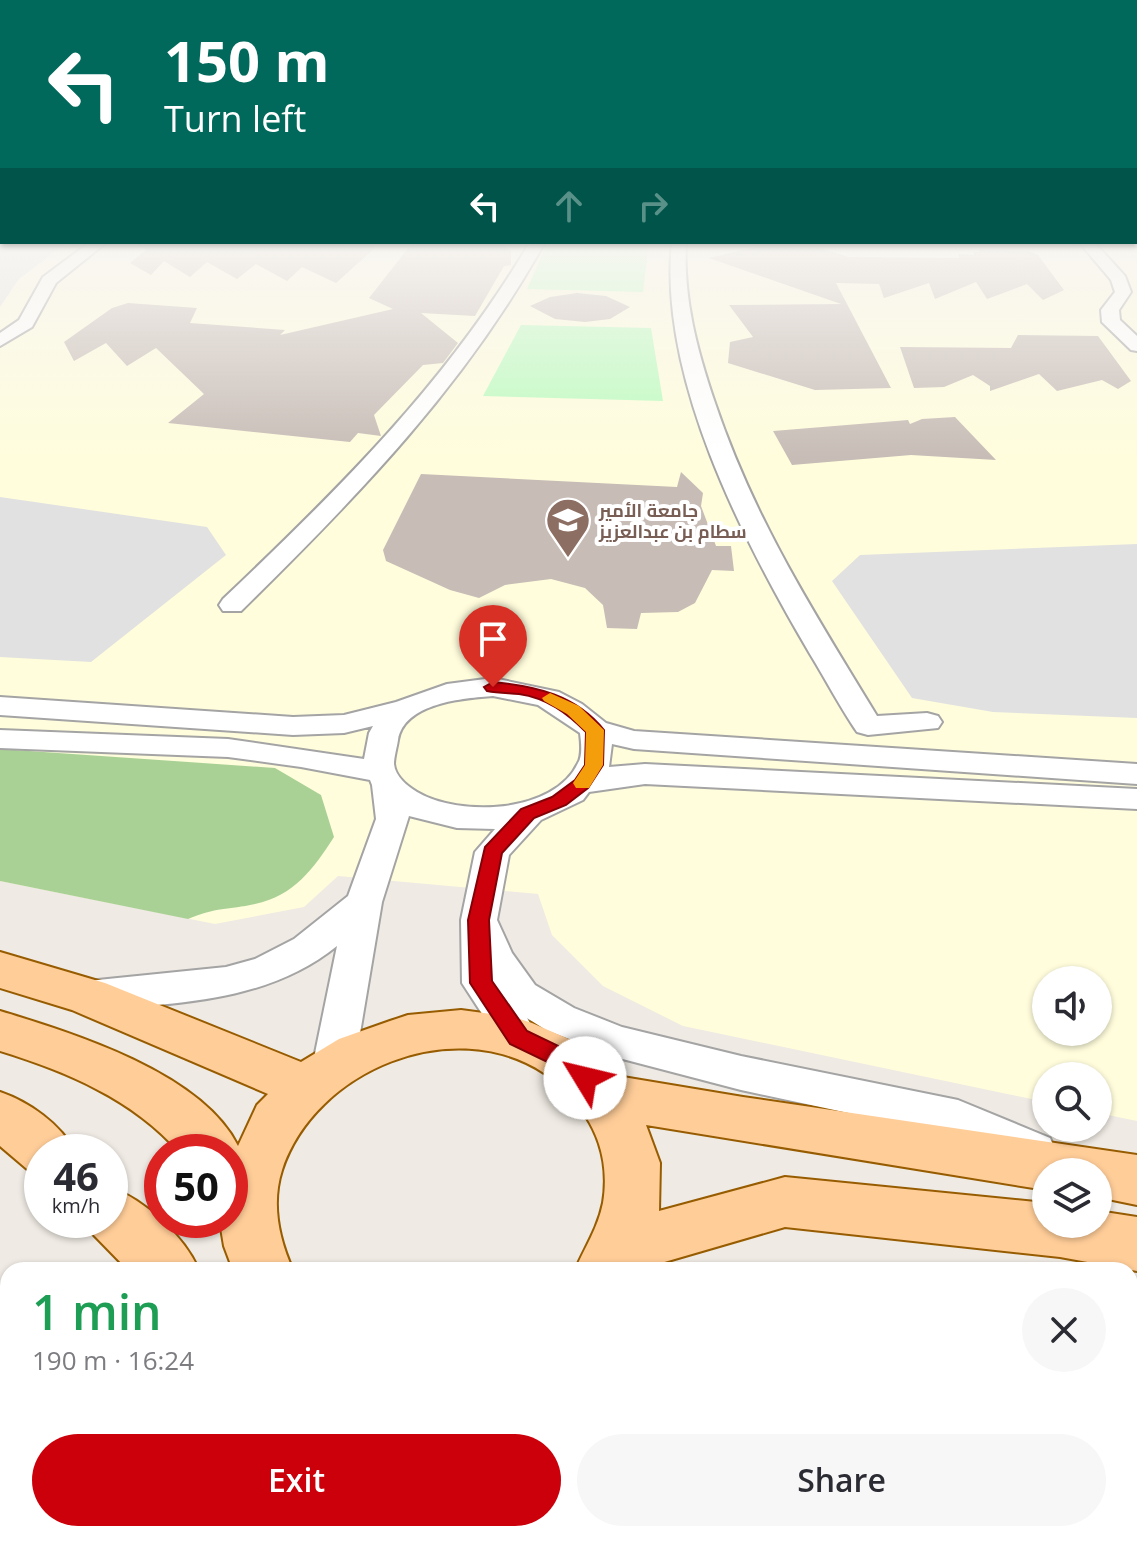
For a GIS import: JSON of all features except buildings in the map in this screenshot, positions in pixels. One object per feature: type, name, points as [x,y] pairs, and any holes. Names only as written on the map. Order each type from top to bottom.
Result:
[{"type":"main road","points":[[0,970],[88,996],[320,1075]]},
{"type":"main road","points":[[248,1168],[292,1098],[320,1075],[378,1042],[425,1030],[473,1029],[519,1038],[566,1060],[604,1095],[628,1141],[634,1193],[613,1259]]},
{"type":"main road","points":[[0,1031],[132,1081],[190,1123],[199,1134]]},
{"type":"main road","points":[[604,1095],[743,1120],[1032,1163]]},
{"type":"main road","points":[[0,1114],[25,1134]]},
{"type":"main road","points":[[1112,1176],[1137,1180]]},
{"type":"main road","points":[[613,1259],[785,1202],[1060,1231],[1137,1244]]},
{"type":"main road","points":[[128,1230],[161,1262]]},
{"type":"main road","points":[[248,1230],[252,1250],[259,1262]]},
{"type":"street","points":[[0,328],[15,314]]},
{"type":"street","points":[[0,341],[26,323],[31,314]]},
{"type":"street","points":[[232,605],[340,502],[441,387],[496,314]]},
{"type":"street","points":[[682,314],[692,366],[739,499],[768,555],[868,726],[927,722]]},
{"type":"street","points":[[1110,314],[1111,322],[1137,346]]},
{"type":"street","points":[[0,706],[293,726],[344,724],[408,709],[433,697],[493,687],[523,690],[550,698],[573,710],[595,730],[634,740],[1085,784],[1137,799]]},
{"type":"street","points":[[10,740],[45,709]]},
{"type":"street","points":[[320,1075],[364,902],[393,819],[376,749],[387,728],[408,709]]},
{"type":"street","points":[[10,740],[228,748],[301,757],[383,779],[412,805],[447,817],[487,820],[528,814],[559,801],[582,784],[594,765],[595,730]]},
{"type":"street","points":[[582,784],[610,777],[645,774],[1085,784],[1137,774]]},
{"type":"street","points":[[519,1038],[481,983],[479,920],[492,852],[528,814]]},
{"type":"street","points":[[88,996],[225,983],[272,968],[322,940],[364,902]]},
{"type":"street","points":[[479,920],[496,959],[521,995],[560,1019],[615,1041],[727,1070],[958,1118],[1055,1158]]},
{"type":"shaded area","name":"جامعة الأمير سطام بن عبدالعزيز","points":[[0,314],[1137,314],[1137,1121],[1112,1116],[1112,1062],[1032,1062],[1032,1099],[683,1026],[603,986],[552,935],[538,894],[338,876],[304,907],[215,924],[0,881]]},
{"type":"shaded area","points":[[0,497],[207,527],[226,555],[91,662],[0,657]]},
{"type":"shaded area","points":[[1137,544],[1137,718],[993,712],[912,698],[832,581],[860,555]]},
{"type":"green space","points":[[521,325],[651,328],[663,401],[483,396]]},
{"type":"green space","points":[[0,749],[275,768],[321,795],[334,837],[302,879],[281,895],[188,919],[0,881]]},
{"type":"slow traffic","points":[[550,698],[573,710],[595,730],[597,745],[594,765],[582,783]]},
{"type":"place","name":"جامعة الأمير سطام بن عبدالعزيز","points":[[568,559]]},
{"type":"route","points":[[493,687],[523,690],[550,698],[573,710],[595,730],[597,745],[594,765],[582,784],[559,801],[528,814],[492,852],[479,920],[481,983],[519,1038],[566,1060],[585,1078]]}]
